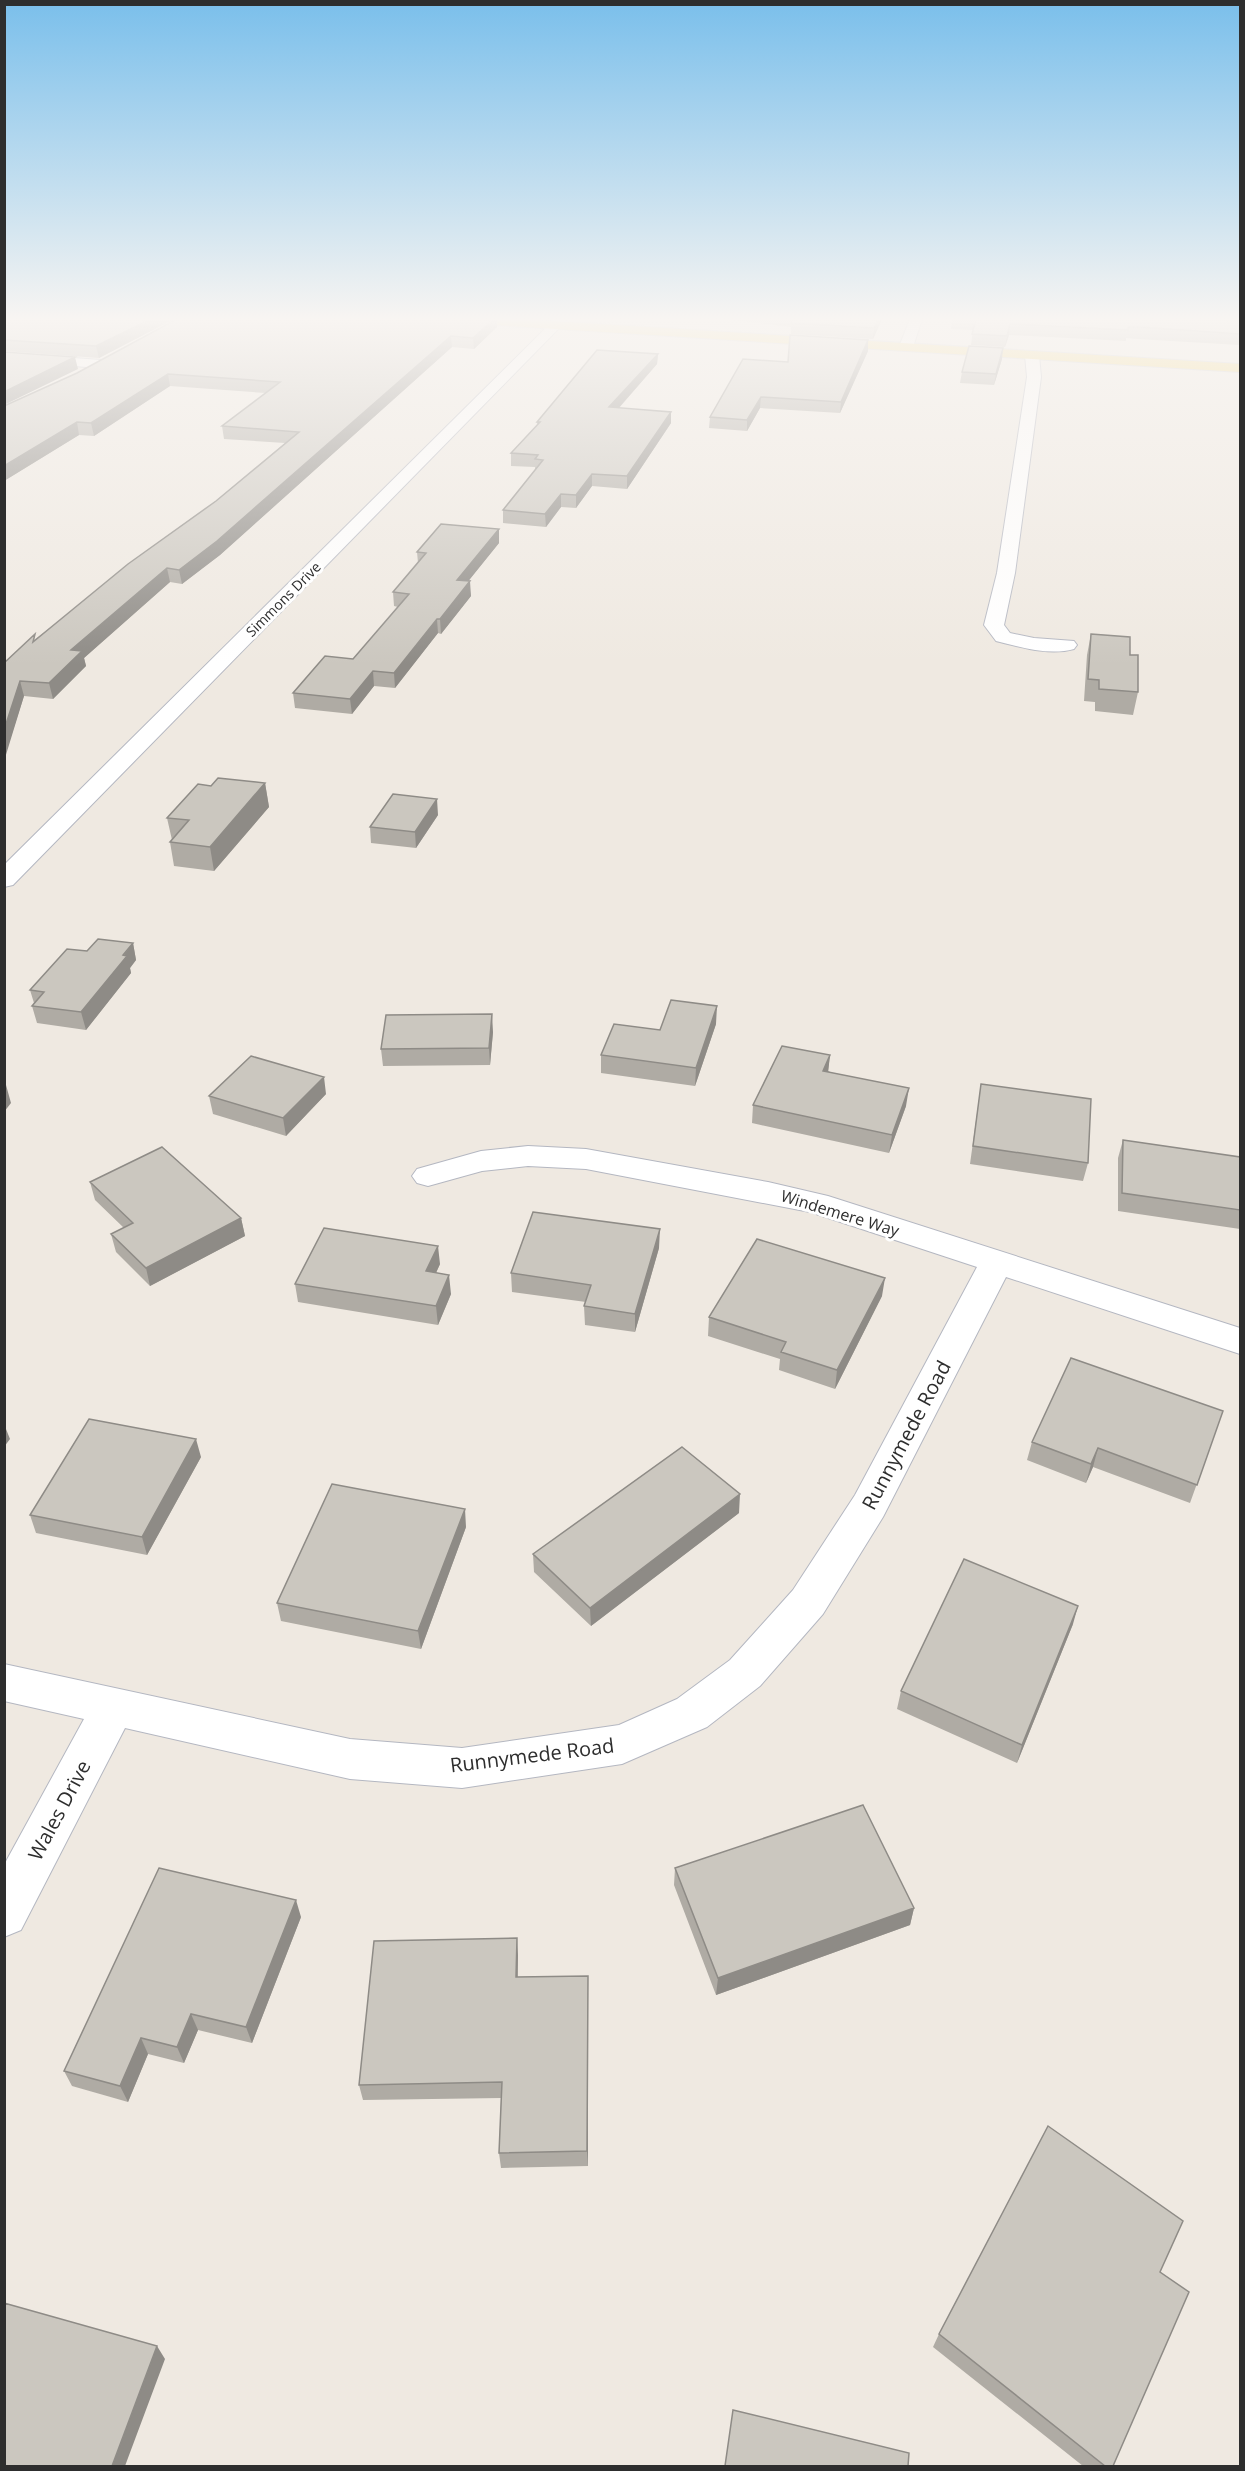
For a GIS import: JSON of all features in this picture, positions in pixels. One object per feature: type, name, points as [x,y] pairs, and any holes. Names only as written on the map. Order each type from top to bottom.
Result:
[{"type":"street","name":"Simmons Drive","points":[[4,880],[447,434]]},
{"type":"street","points":[[1026,434],[1006,573],[994,625],[1003,637],[1034,644],[1067,645]]},
{"type":"street","name":"Windemere Way","points":[[428,1176],[481,1161],[528,1155],[586,1159],[768,1192],[817,1203],[1240,1341]]},
{"type":"street","name":"Runnymede Road","points":[[4,1682],[350,1759],[462,1768],[622,1744],[692,1713],[745,1673],[808,1602],[869,1506],[997,1262]]},
{"type":"street","name":"Wales Drive","points":[[4,1914],[114,1706]]},
{"type":"building","points":[[4,434],[57,434],[4,466]]},
{"type":"building","points":[[296,434],[339,434],[217,541],[179,570],[167,568],[71,650],[82,651],[49,683],[20,681],[4,730],[4,663],[35,634],[33,642],[128,564],[216,501]]},
{"type":"building","points":[[528,434],[656,434],[627,476],[592,474],[576,495],[561,494],[545,514],[503,510],[543,460],[535,459],[538,455],[511,453]]},
{"type":"building","points":[[441,524],[499,529],[457,580],[470,581],[394,673],[373,671],[350,699],[293,693],[325,656],[353,659],[409,594],[393,592],[426,553],[417,552]]},
{"type":"building","points":[[1091,634],[1130,637],[1130,655],[1138,655],[1138,692],[1099,689],[1099,680],[1088,679]]},
{"type":"building","points":[[218,778],[265,783],[210,847],[170,842],[189,820],[167,818],[198,784],[211,786]]},
{"type":"building","points":[[393,794],[437,799],[415,832],[370,827]]},
{"type":"building","points":[[98,939],[133,943],[123,955],[127,956],[81,1012],[32,1006],[44,992],[30,990],[67,949],[87,951]]},
{"type":"building","points":[[671,1000],[717,1006],[696,1068],[601,1055],[614,1024],[660,1030]]},
{"type":"building","points":[[492,1014],[489,1048],[381,1049],[386,1015]]},
{"type":"building","points":[[782,1046],[830,1055],[823,1071],[909,1088],[892,1135],[753,1105]]},
{"type":"building","points":[[251,1056],[324,1077],[283,1118],[209,1096]]},
{"type":"building","points":[[981,1084],[1091,1099],[1088,1163],[973,1146]]},
{"type":"building","points":[[1123,1140],[1240,1157],[1240,1210],[1122,1193]]},
{"type":"building","points":[[162,1147],[241,1218],[146,1268],[111,1234],[133,1223],[90,1182]]},
{"type":"building","points":[[533,1212],[660,1229],[635,1314],[584,1306],[591,1285],[511,1273]]},
{"type":"building","points":[[324,1228],[438,1246],[426,1271],[449,1275],[436,1306],[295,1284]]},
{"type":"building","points":[[757,1239],[885,1278],[837,1370],[781,1352],[786,1342],[709,1317]]},
{"type":"building","points":[[1071,1358],[1223,1411],[1197,1485],[1098,1448],[1091,1464],[1032,1442]]},
{"type":"building","points":[[89,1419],[196,1439],[142,1537],[30,1515]]},
{"type":"building","points":[[682,1447],[740,1494],[590,1608],[533,1554]]},
{"type":"building","points":[[332,1484],[465,1509],[418,1631],[277,1603]]},
{"type":"building","points":[[964,1559],[1078,1606],[1022,1745],[901,1691]]},
{"type":"building","points":[[863,1805],[914,1908],[718,1978],[675,1868]]},
{"type":"building","points":[[159,1868],[296,1900],[246,2027],[191,2014],[177,2047],[141,2038],[120,2086],[64,2071]]},
{"type":"building","points":[[517,1938],[516,1977],[588,1976],[587,2151],[499,2153],[502,2082],[359,2085],[374,1941]]},
{"type":"building","points":[[1048,2126],[1183,2221],[1160,2272],[1189,2292],[1113,2466],[1105,2466],[939,2334]]},
{"type":"building","points":[[4,2303],[157,2346],[112,2466],[4,2466]]},
{"type":"building","points":[[733,2410],[909,2453],[908,2466],[725,2466]]}]
